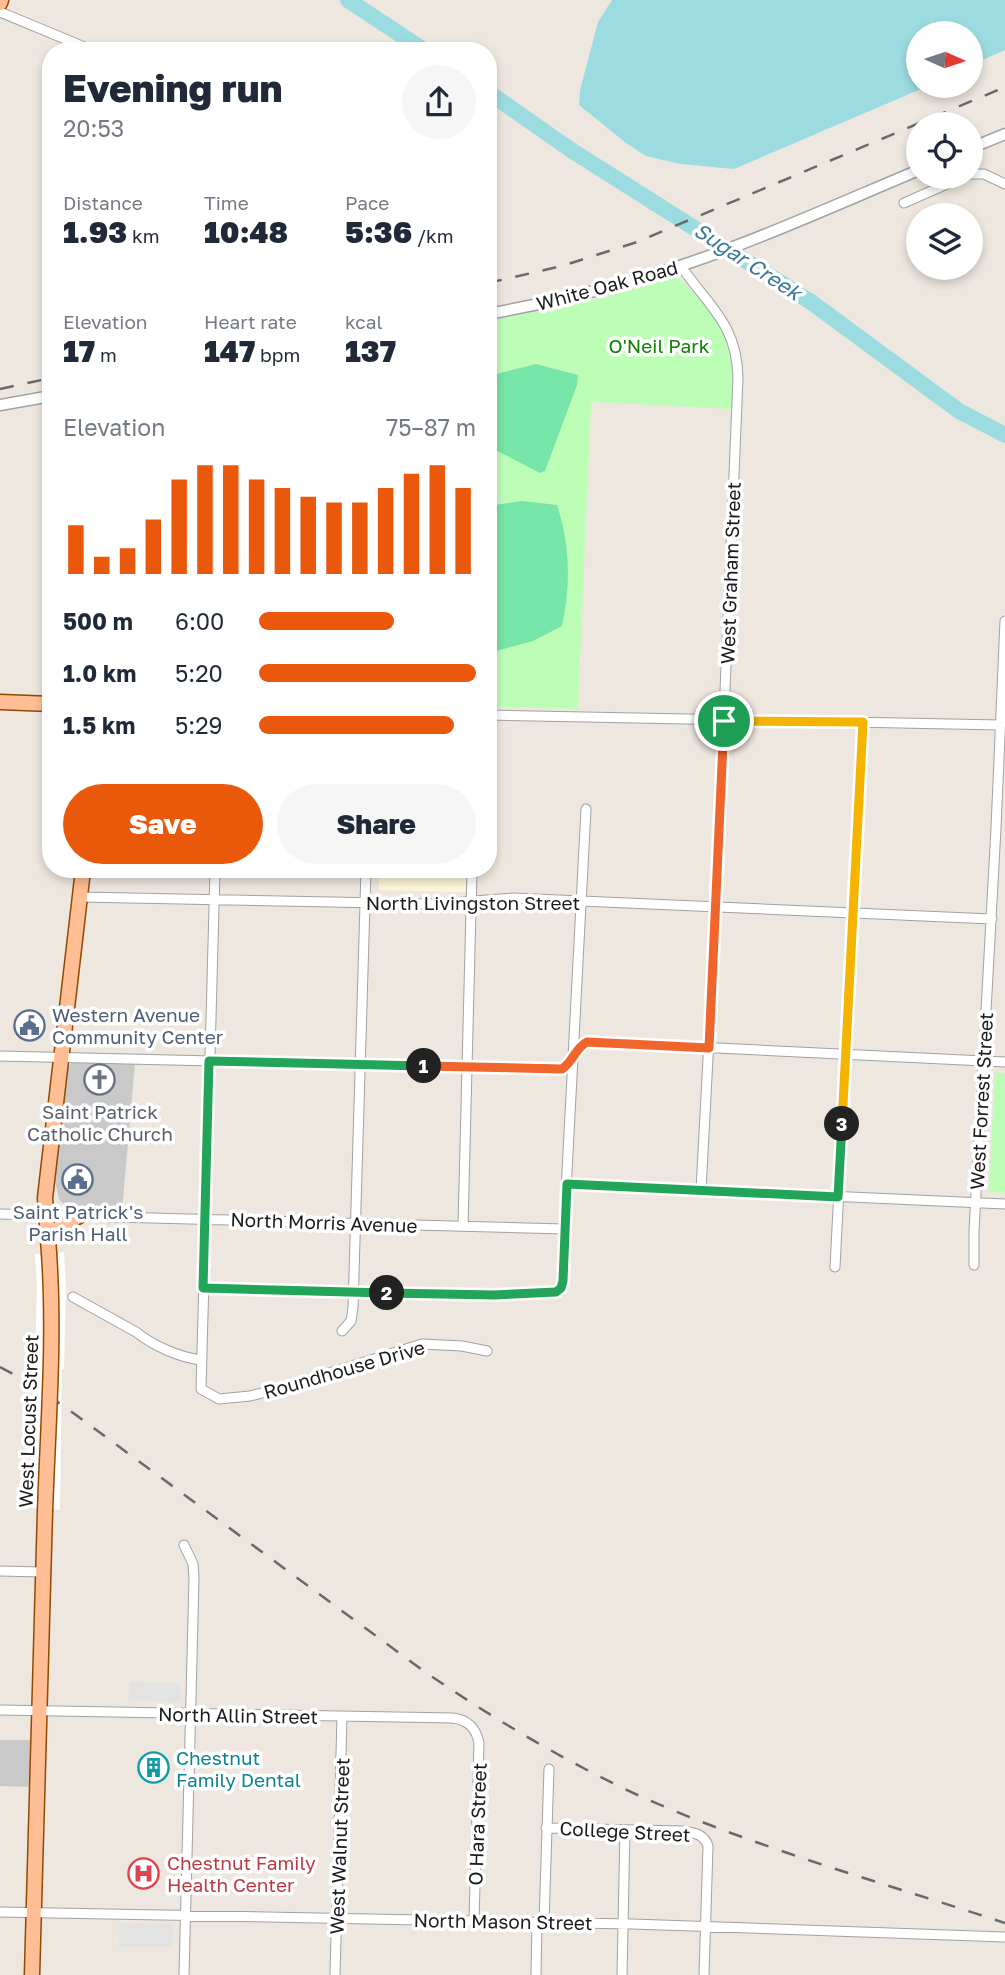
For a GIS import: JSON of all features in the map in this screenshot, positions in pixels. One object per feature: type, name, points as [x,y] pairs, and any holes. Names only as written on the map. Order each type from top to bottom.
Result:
[{"type":"main road","points":[[0,702],[42,704]]},
{"type":"main road","name":"West Locust Street","points":[[32,1975],[50,1361],[51,1285],[45,1198],[82,878]]},
{"type":"main road","points":[[48,1246],[61,1226],[79,1216]]},
{"type":"street","points":[[0,12],[72,42]]},
{"type":"street","points":[[983,143],[1005,134]]},
{"type":"street","points":[[983,174],[1005,184]]},
{"type":"street","name":"White Oak Road","points":[[497,312],[587,293],[681,266],[906,175]]},
{"type":"street","points":[[904,203],[936,189]]},
{"type":"street","name":"West Graham Street","points":[[681,266],[720,317],[738,358],[716,906],[701,1191]]},
{"type":"street","points":[[0,405],[42,398]]},
{"type":"street","name":"West Forrest Street","points":[[974,1265],[992,919],[1001,828],[1005,621]]},
{"type":"street","points":[[497,715],[1001,725]]},
{"type":"street","points":[[835,1268],[863,722]]},
{"type":"street","points":[[203,1288],[547,1294],[556,1292],[561,1287],[564,1277],[564,1228],[586,809]]},
{"type":"street","points":[[74,1297],[145,1339],[184,1357],[201,1360],[215,878]]},
{"type":"street","points":[[342,1331],[352,1316],[354,1292],[366,878]]},
{"type":"street","points":[[463,1226],[472,878]]},
{"type":"street","name":"North Livingston Street","points":[[79,897],[434,904],[513,898],[992,919]]},
{"type":"street","points":[[0,1056],[562,1069],[569,1065],[581,1045],[587,1042],[1005,1062]]},
{"type":"street","points":[[567,1184],[1005,1205]]},
{"type":"street","name":"North Morris Avenue","points":[[0,1214],[564,1228]]},
{"type":"street","name":"Roundhouse Drive","points":[[201,1360],[200,1384],[203,1391],[219,1399],[250,1396],[278,1389],[422,1344],[462,1346],[487,1351]]},
{"type":"street","points":[[184,1545],[193,1564],[194,1578],[184,1975]]},
{"type":"street","points":[[0,1571],[43,1572]]},
{"type":"street","name":"North Allin Street","points":[[0,1710],[453,1718],[474,1728]]},
{"type":"street","name":"West Walnut Street","points":[[335,1975],[342,1717]]},
{"type":"street","name":"O Hara Street","points":[[474,1728],[479,1743],[474,1921]]},
{"type":"street","points":[[536,1975],[549,1769]]},
{"type":"street","name":"College Street","points":[[546,1828],[696,1833],[704,1838],[708,1846],[705,1926]]},
{"type":"street","points":[[622,1975],[625,1830]]},
{"type":"street","name":"North Mason Street","points":[[0,1912],[705,1926],[1005,1937]]},
{"type":"street","points":[[704,1975],[705,1926]]},
{"type":"shaded area","points":[[379,878],[468,878],[467,892],[379,890]]},
{"type":"shaded area","points":[[74,1062],[135,1063],[122,1211],[73,1210],[59,1199],[55,1181],[67,1070]]},
{"type":"shaded area","points":[[129,1682],[180,1683],[180,1702],[129,1700]]},
{"type":"shaded area","points":[[0,1740],[32,1740],[32,1787],[0,1786]]},
{"type":"shaded area","points":[[120,1923],[173,1924],[172,1947],[119,1947]]},
{"type":"green space","name":"O'Neil Park","points":[[675,277],[682,280],[708,309],[728,342],[733,366],[733,409],[591,402],[578,709],[497,707],[497,319],[588,302]]},
{"type":"green space","points":[[536,364],[578,375],[577,385],[545,471],[540,473],[497,451],[497,374]]},
{"type":"green space","points":[[522,501],[557,505],[565,535],[568,565],[562,626],[533,641],[497,651],[497,505]]},
{"type":"green space","points":[[995,1072],[1005,1073],[1005,1193],[989,1192]]},
{"type":"water","points":[[612,0],[1005,0],[1005,50],[984,59],[984,21],[906,21],[906,95],[734,169],[680,164],[646,156],[579,105],[580,90],[598,22]]},
{"type":"pier","points":[[64,1252],[66,1288],[60,1510],[31,1508],[37,1288],[35,1254]]},
{"type":"waterway","name":"Sugar Creek","points":[[348,0],[411,42]]},
{"type":"waterway","name":"Sugar Creek","points":[[497,98],[571,150],[811,302],[959,411],[1005,435]]},
{"type":"railway","points":[[497,281],[562,266],[637,242],[1005,87]]},
{"type":"railway","points":[[0,389],[42,380]]},
{"type":"railway","points":[[0,1367],[32,1384],[76,1415],[425,1672],[558,1754],[614,1784],[686,1816],[822,1865],[1005,1923]]},
{"type":"place","name":"Western Avenue Community Center","points":[[29,1025]]},
{"type":"place","name":"Saint Patrick Catholic Church","points":[[100,1080]]},
{"type":"place","name":"Saint Patrick's Parish Hall","points":[[78,1180]]},
{"type":"place","name":"Chestnut Family Dental","points":[[153,1768]]},
{"type":"place","name":"Chestnut Family Health Center","points":[[144,1873]]},
{"type":"route","points":[[724,721],[863,722],[838,1197],[567,1184],[563,1281],[561,1288],[554,1293],[495,1295],[203,1288],[209,1061],[562,1069],[569,1065],[581,1045],[587,1042],[709,1048],[724,721]]}]
